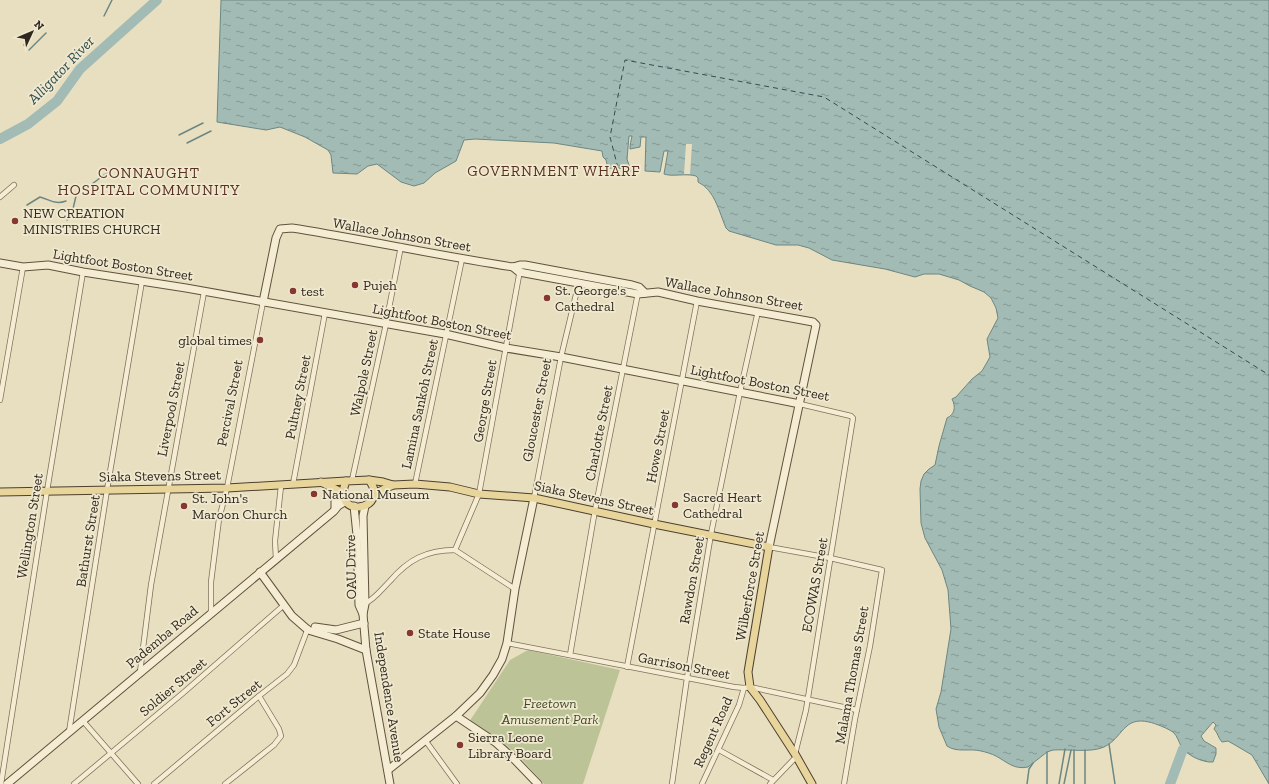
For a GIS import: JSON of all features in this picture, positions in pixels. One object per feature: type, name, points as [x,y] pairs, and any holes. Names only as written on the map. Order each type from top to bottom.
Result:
[{"type":"main road","name":"Wallace Johnson Street","points":[[286,228],[401,246],[462,259],[641,291],[658,292],[697,301],[813,322],[816,325]]},
{"type":"main road","name":"Percival Street","points":[[263,302],[276,238],[280,230],[286,228]]},
{"type":"main road","name":"Lightfoot Boston Street","points":[[0,263],[23,267],[48,265],[445,334],[506,348],[561,357],[800,404]]},
{"type":"main road","name":"Wilberforce Street","points":[[747,688],[748,672],[769,547],[816,325]]},
{"type":"main road","name":"Siaka Stevens Street","points":[[0,492],[227,488],[281,486],[349,480]]},
{"type":"main road","points":[[349,480],[370,480],[373,485],[374,494],[370,503],[361,507],[354,506],[344,497],[349,480]]},
{"type":"main road","name":"Siaka Stevens Street","points":[[370,480],[393,485],[415,484],[450,487],[479,494],[534,498],[769,547]]},
{"type":"main road","name":"Siaka Stevens Street","points":[[320,482],[344,497]]},
{"type":"main road","name":"Siaka Stevens Street","points":[[374,494],[393,485]]},
{"type":"main road","name":"Pademba Road","points":[[7,784],[334,511],[335,501],[344,497]]},
{"type":"main road","name":"Gloucester Street","points":[[388,770],[456,716],[480,693],[502,659],[507,643],[515,589],[534,498]]},
{"type":"main road","name":"OAU Drive","points":[[354,506],[364,614]]},
{"type":"main road","name":"OAU Drive","points":[[362,605],[363,516],[365,506]]},
{"type":"main road","points":[[260,572],[296,620],[307,628],[366,650]]},
{"type":"main road","name":"Independence Avenue","points":[[364,614],[366,650],[390,784]]},
{"type":"main road","points":[[307,628],[336,630],[364,623]]},
{"type":"main road","points":[[747,688],[760,700],[812,784]]},
{"type":"main road","points":[[456,716],[495,742],[538,784]]},
{"type":"street","points":[[0,197],[14,185]]},
{"type":"street","name":"Walpole Street","points":[[349,480],[386,324],[401,246]]},
{"type":"street","name":"Lamina Sankoh Street","points":[[415,484],[445,334],[462,259]]},
{"type":"street","points":[[0,400],[2,381],[23,267]]},
{"type":"street","name":"George Street","points":[[455,550],[479,494],[506,348],[518,268]]},
{"type":"street","name":"Wellington Street","points":[[1,784],[83,272]]},
{"type":"street","name":"Gloucester Street","points":[[534,498],[561,357],[579,280]]},
{"type":"street","name":"Bathurst Street","points":[[69,733],[107,490],[142,281]]},
{"type":"street","name":"Charlotte Street","points":[[570,655],[595,510],[623,370],[641,291]]},
{"type":"street","name":"Liverpool Street","points":[[140,672],[151,585],[167,490],[204,292]]},
{"type":"street","name":"Howe Street","points":[[627,667],[697,301]]},
{"type":"street","name":"Percival Street","points":[[211,613],[211,582],[219,519],[227,488],[263,302]]},
{"type":"street","name":"Rawdon Street","points":[[672,784],[687,678],[711,534],[758,311]]},
{"type":"street","name":"Pultney Street","points":[[293,484],[325,313]]},
{"type":"street","name":"Lightfoot Boston Street","points":[[800,404],[828,409],[851,416],[853,418]]},
{"type":"street","name":"ECOWAS Street","points":[[795,755],[808,699],[853,418]]},
{"type":"street","points":[[276,558],[275,541],[281,486]]},
{"type":"street","name":"Siaka Stevens Street","points":[[769,547],[830,558],[882,570]]},
{"type":"street","points":[[362,605],[381,591],[406,564],[414,559],[436,552],[455,550],[515,589]]},
{"type":"street","name":"Malama Thomas Street","points":[[844,784],[870,646],[882,570]]},
{"type":"street","name":"Soldier Street","points":[[74,784],[284,605]]},
{"type":"street","name":"Fort Street","points":[[154,784],[291,670],[307,628]]},
{"type":"street","name":"Garrison Street","points":[[507,643],[627,667],[808,699],[857,710]]},
{"type":"street","name":"Regent Road","points":[[702,784],[747,688]]},
{"type":"street","points":[[225,784],[274,745],[281,736],[279,729],[259,696]]},
{"type":"street","points":[[83,721],[138,784]]},
{"type":"street","points":[[425,740],[457,784]]},
{"type":"street","points":[[719,750],[772,782],[795,755]]},
{"type":"green space","name":"Freetown Amusement Park","points":[[528,650],[620,670],[583,784],[544,784],[512,750],[493,736],[469,722],[510,660]]},
{"type":"water","points":[[221,0],[1269,0],[1269,784],[1252,755],[1228,741],[1222,742],[1214,729],[1216,725],[1213,722],[1201,736],[1204,741],[1216,748],[1216,754],[1213,762],[1200,760],[1183,749],[1172,731],[1162,726],[1140,721],[1128,725],[1104,747],[1093,750],[1053,750],[1047,752],[1028,767],[1023,768],[1007,763],[996,756],[985,752],[977,750],[959,750],[947,746],[939,727],[936,709],[941,692],[951,629],[948,590],[942,570],[925,538],[921,523],[920,489],[924,474],[935,465],[947,418],[954,410],[952,399],[956,397],[972,379],[982,371],[990,357],[987,339],[998,318],[996,308],[991,298],[984,292],[959,280],[939,274],[924,274],[915,277],[885,269],[832,260],[809,248],[798,245],[776,245],[729,231],[726,228],[719,209],[709,190],[698,182],[698,178],[696,176],[664,174],[668,151],[664,151],[660,172],[645,171],[646,137],[641,137],[640,147],[630,149],[632,136],[629,136],[627,159],[631,171],[619,168],[608,168],[602,151],[554,143],[475,139],[464,140],[456,161],[435,173],[424,183],[414,186],[401,182],[377,164],[368,166],[357,174],[333,173],[331,155],[328,150],[305,137],[280,127],[266,130],[217,122]]},
{"type":"pier","points":[[686,144],[692,144],[690,174],[684,174]]},
{"type":"waterway","points":[[104,16],[112,0]]},
{"type":"waterway","name":"Alligator River","points":[[0,139],[28,124],[57,101],[80,69],[157,0]]},
{"type":"waterway","points":[[24,45],[34,32]]},
{"type":"waterway","points":[[29,50],[46,33]]},
{"type":"waterway","points":[[179,135],[203,123]]},
{"type":"waterway","points":[[187,143],[211,131]]},
{"type":"waterway","points":[[67,220],[72,213],[76,196],[112,169]]},
{"type":"waterway","points":[[27,205],[40,197],[56,202],[66,201]]},
{"type":"waterway","points":[[1109,744],[1115,784]]},
{"type":"waterway","points":[[1059,784],[1065,749]]},
{"type":"waterway","points":[[1170,784],[1183,749]]},
{"type":"waterway","points":[[1064,784],[1071,750]]},
{"type":"waterway","points":[[1074,750],[1074,784]]},
{"type":"waterway","points":[[1085,750],[1085,784]]},
{"type":"waterway","points":[[1047,752],[1047,784]]},
{"type":"waterway","points":[[1027,784],[1029,769],[1033,763]]},
{"type":"ferry route","points":[[618,168],[610,137],[625,60],[824,97],[1269,375]]},
{"type":"place","name":"NEW CREATION MINISTRIES CHURCH","points":[[15,221]]},
{"type":"place","name":"Pujeh","points":[[355,285]]},
{"type":"place","name":"test","points":[[293,291]]},
{"type":"place","name":"St. George's Cathedral","points":[[547,298]]},
{"type":"place","name":"global times","points":[[260,340]]},
{"type":"place","name":"National Museum","points":[[314,494]]},
{"type":"place","name":"Sacred Heart Cathedral","points":[[675,505]]},
{"type":"place","name":"St. John's Maroon Church","points":[[184,506]]},
{"type":"place","name":"State House","points":[[410,633]]},
{"type":"place","name":"Sierra Leone Library Board","points":[[460,745]]},
{"type":"district","name":"GOVERNMENT WHARF","points":[[554,171]]},
{"type":"district","name":"CONNAUGHT HOSPITAL COMMUNITY","points":[[149,182]]}]
